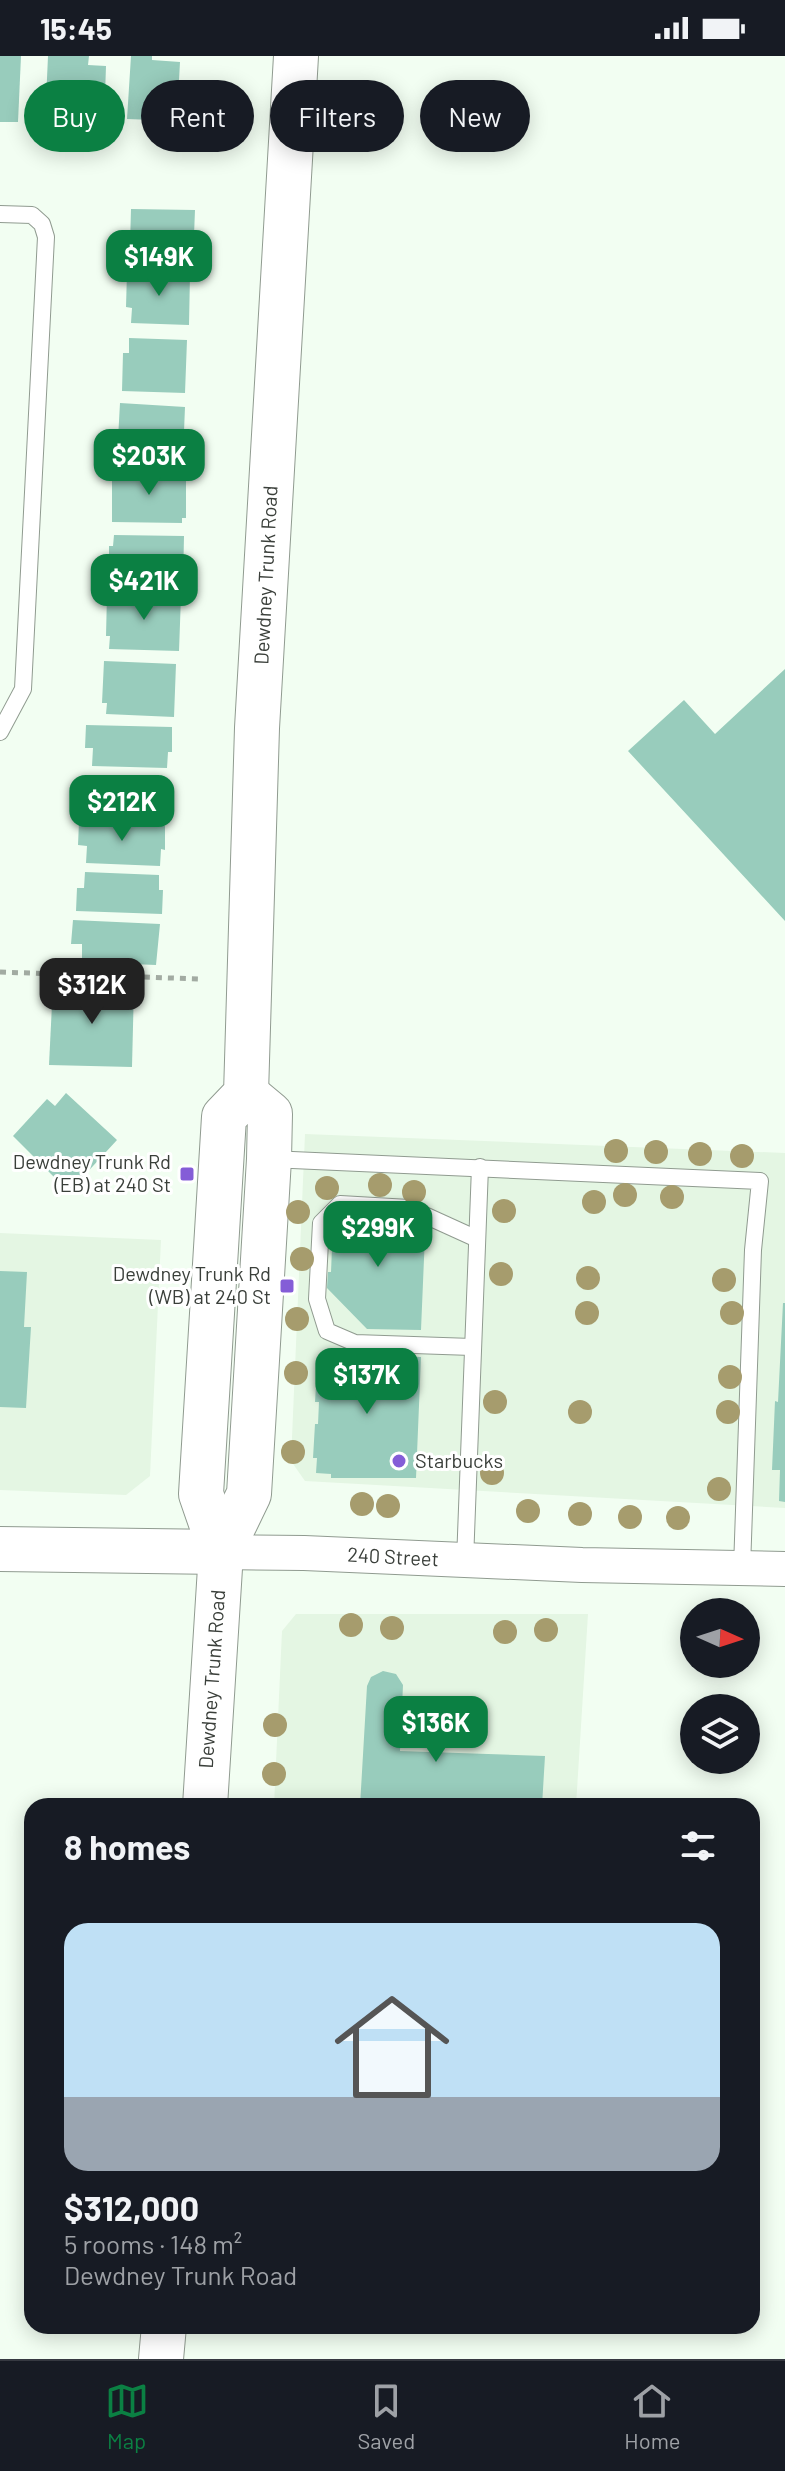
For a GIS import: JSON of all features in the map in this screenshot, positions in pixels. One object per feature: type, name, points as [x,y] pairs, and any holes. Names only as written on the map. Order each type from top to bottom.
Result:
[{"type":"main road","name":"Dewdney Trunk Road","points":[[221,1552],[201,1494],[224,1117],[246,1094],[257,728],[296,56]]},
{"type":"main road","name":"Dewdney Trunk Road","points":[[206,1798],[221,1552],[249,1494],[269,1159],[270,1114],[246,1094]]},
{"type":"main road","name":"240 Street","points":[[0,1549],[221,1552]]},
{"type":"main road","points":[[161,2359],[163,2334]]},
{"type":"street","name":"240 Street","points":[[221,1552],[785,1569]]},
{"type":"lane","points":[[0,214],[32,215],[42,224],[46,237],[23,689],[0,732]]},
{"type":"lane","points":[[269,1159],[760,1181],[753,1250],[742,1568]]},
{"type":"lane","points":[[465,1561],[480,1167]]},
{"type":"lane","points":[[472,1347],[355,1343],[327,1331],[317,1299],[321,1223],[340,1204],[409,1208],[475,1238]]},
{"type":"path","points":[[0,972],[199,979]]},
{"type":"shaded area","points":[[305,1134],[785,1153],[785,1508],[305,1481],[291,1461]]},
{"type":"shaded area","points":[[0,1233],[161,1240],[150,1476],[126,1495],[0,1490]]},
{"type":"shaded area","points":[[296,1614],[588,1614],[576,1798],[274,1798],[282,1631]]},
{"type":"building","points":[[0,56],[21,56],[18,122],[0,122]]},
{"type":"building","points":[[48,56],[89,56],[88,65],[106,66],[106,80],[47,80]]},
{"type":"building","points":[[131,56],[152,56],[152,60],[180,62],[179,80],[141,80],[141,120],[127,119]]},
{"type":"building","points":[[131,209],[195,210],[193,261],[136,260],[137,245],[130,245]]},
{"type":"building","points":[[127,272],[190,274],[189,325],[131,323],[132,308],[126,307]]},
{"type":"building","points":[[129,338],[187,340],[185,393],[122,391],[123,353],[129,353]]},
{"type":"building","points":[[120,403],[185,407],[183,456],[176,455],[175,460],[124,455],[125,440],[118,439]]},
{"type":"building","points":[[118,471],[186,472],[186,518],[182,518],[182,523],[112,522],[112,481],[118,481]]},
{"type":"building","points":[[114,535],[184,536],[183,584],[180,589],[109,588],[109,546],[113,546]]},
{"type":"building","points":[[107,594],[181,596],[179,651],[109,649],[110,636],[106,636]]},
{"type":"building","points":[[104,661],[176,664],[174,717],[106,714],[107,703],[102,703]]},
{"type":"building","points":[[785,669],[785,921],[628,751],[684,700],[715,734]]},
{"type":"building","points":[[86,725],[172,727],[172,752],[168,752],[167,768],[92,766],[93,748],[85,748]]},
{"type":"building","points":[[91,775],[164,778],[164,794],[168,795],[167,818],[80,814],[81,792],[90,792]]},
{"type":"building","points":[[79,822],[165,826],[165,850],[161,849],[160,866],[86,863],[87,846],[78,845]]},
{"type":"building","points":[[85,872],[159,875],[159,890],[163,890],[162,914],[76,911],[77,888],[84,888]]},
{"type":"building","points":[[73,920],[160,924],[156,965],[82,962],[82,944],[71,944]]},
{"type":"building","points":[[53,984],[134,986],[132,1067],[49,1065]]},
{"type":"building","points":[[66,1093],[117,1140],[69,1192],[13,1136],[47,1099],[55,1106]]},
{"type":"building","points":[[345,1211],[411,1213],[410,1234],[425,1235],[421,1330],[367,1329],[327,1288],[328,1272],[331,1272],[333,1224]]},
{"type":"building","points":[[0,1271],[27,1272],[24,1327],[31,1327],[26,1408],[0,1407]]},
{"type":"building","points":[[783,1303],[785,1502],[779,1501],[780,1470],[772,1470]]},
{"type":"building","points":[[321,1353],[421,1357],[416,1478],[331,1478],[331,1474],[316,1473],[317,1458],[313,1458],[319,1402],[315,1402]]},
{"type":"building","points":[[383,1671],[396,1674],[403,1685],[400,1751],[545,1756],[542,1798],[360,1798],[367,1686],[371,1677]]},
{"type":"place","name":"Dewdney Trunk Rd (EB) at 240 St","points":[[187,1174]]},
{"type":"place","name":"Dewdney Trunk Rd (WB) at 240 St","points":[[287,1286]]},
{"type":"place","name":"Starbucks","points":[[399,1461]]}]
